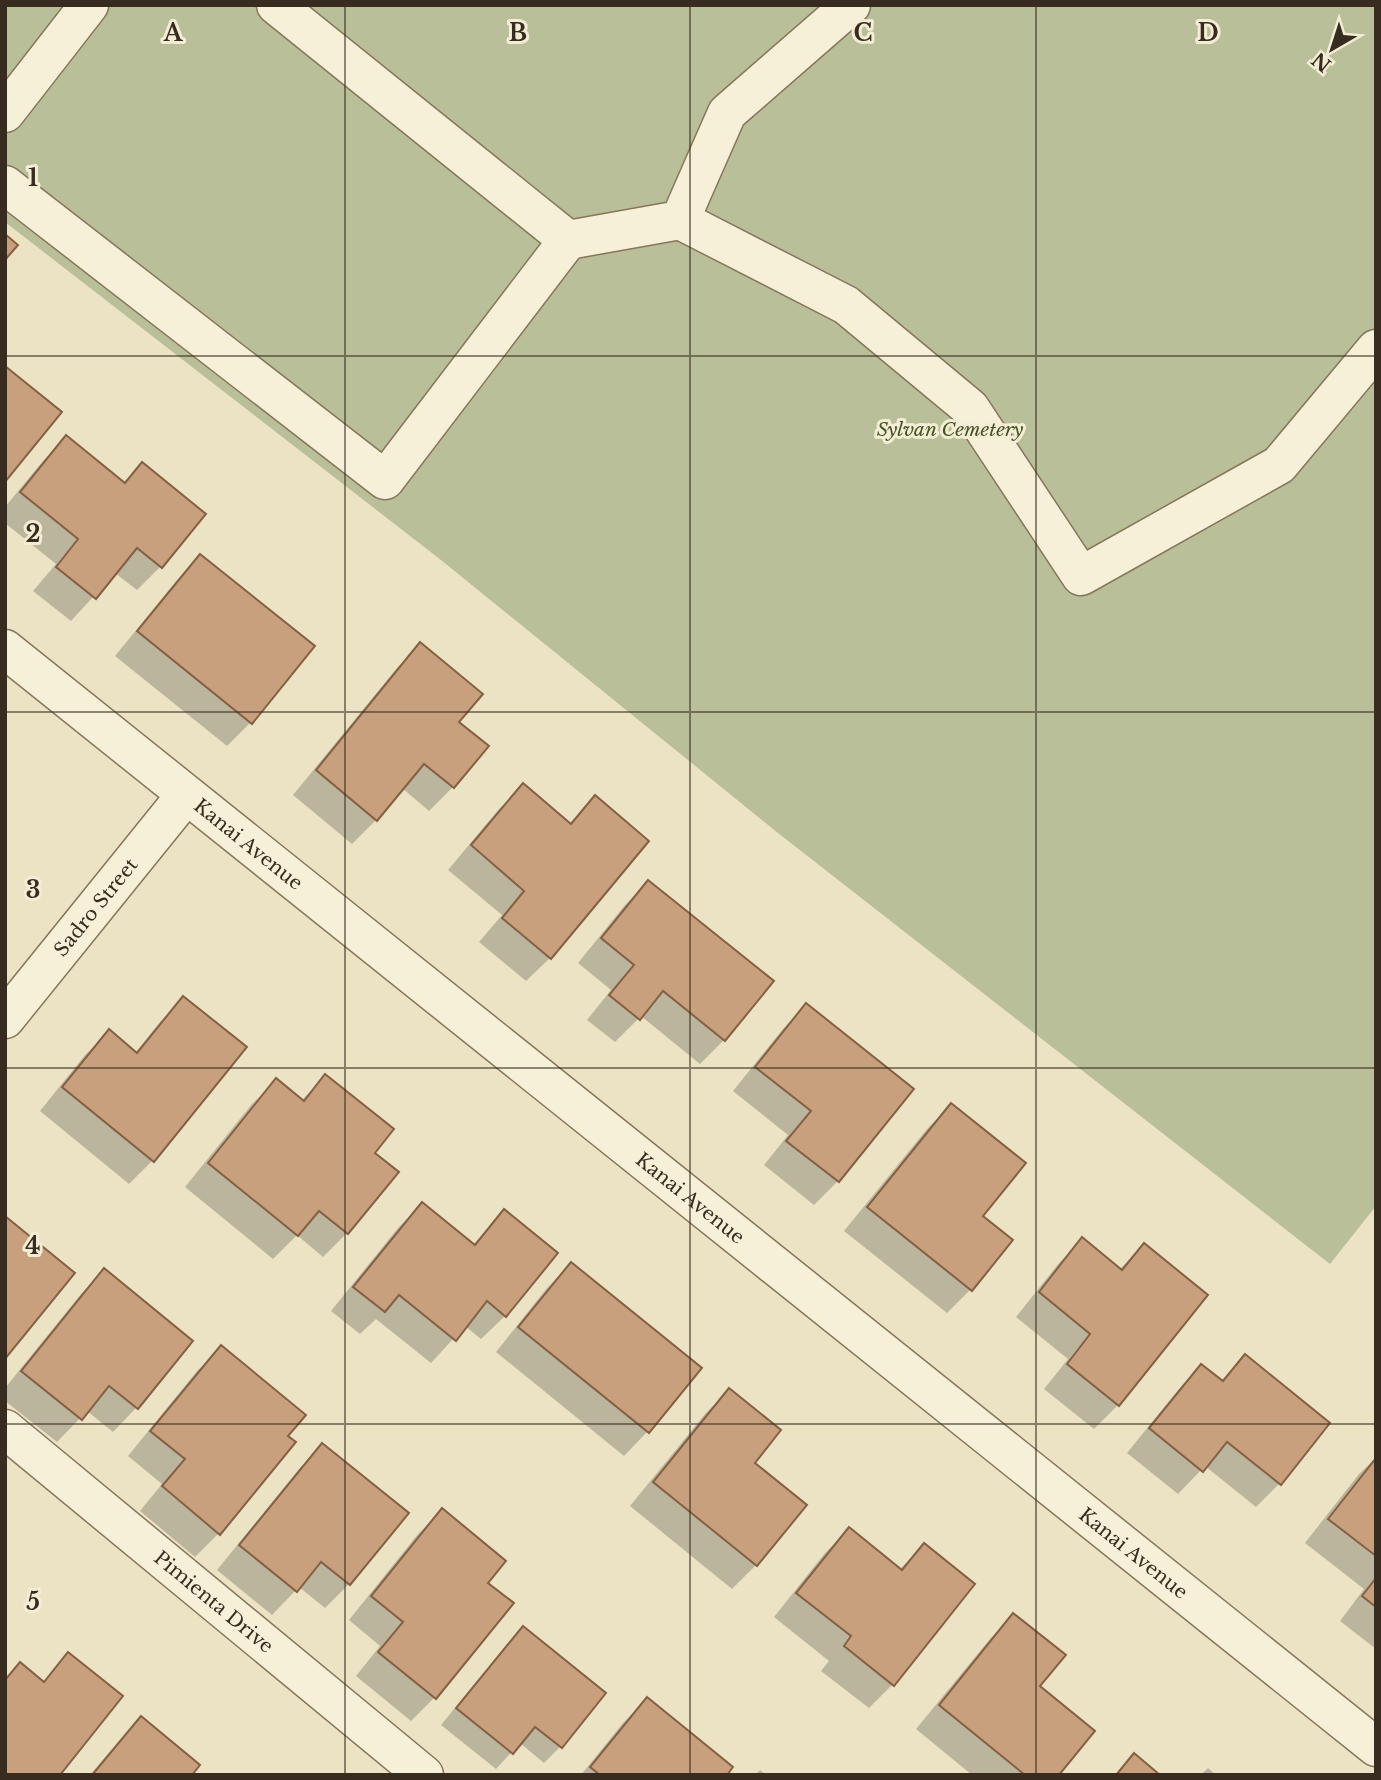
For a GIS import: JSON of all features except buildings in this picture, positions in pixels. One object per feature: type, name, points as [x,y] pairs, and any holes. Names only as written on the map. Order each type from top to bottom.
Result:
[{"type":"street","points":[[5,113],[89,5]]},
{"type":"street","points":[[276,5],[568,240]]},
{"type":"street","points":[[680,220],[727,113],[851,5]]},
{"type":"street","points":[[5,184],[385,480],[568,240],[680,220],[846,305],[970,408],[1081,576],[1279,466],[1376,349]]},
{"type":"street","name":"Kanai Avenue","points":[[5,649],[1376,1748]]},
{"type":"street","name":"Sadro Street","points":[[5,1019],[186,795]]},
{"type":"street","name":"Pimienta Drive","points":[[5,1429],[424,1775]]},
{"type":"green space","name":"Sylvan Cemetery","points":[[5,5],[1376,5],[1376,1206],[1330,1264],[778,833],[441,560],[5,222]]}]
